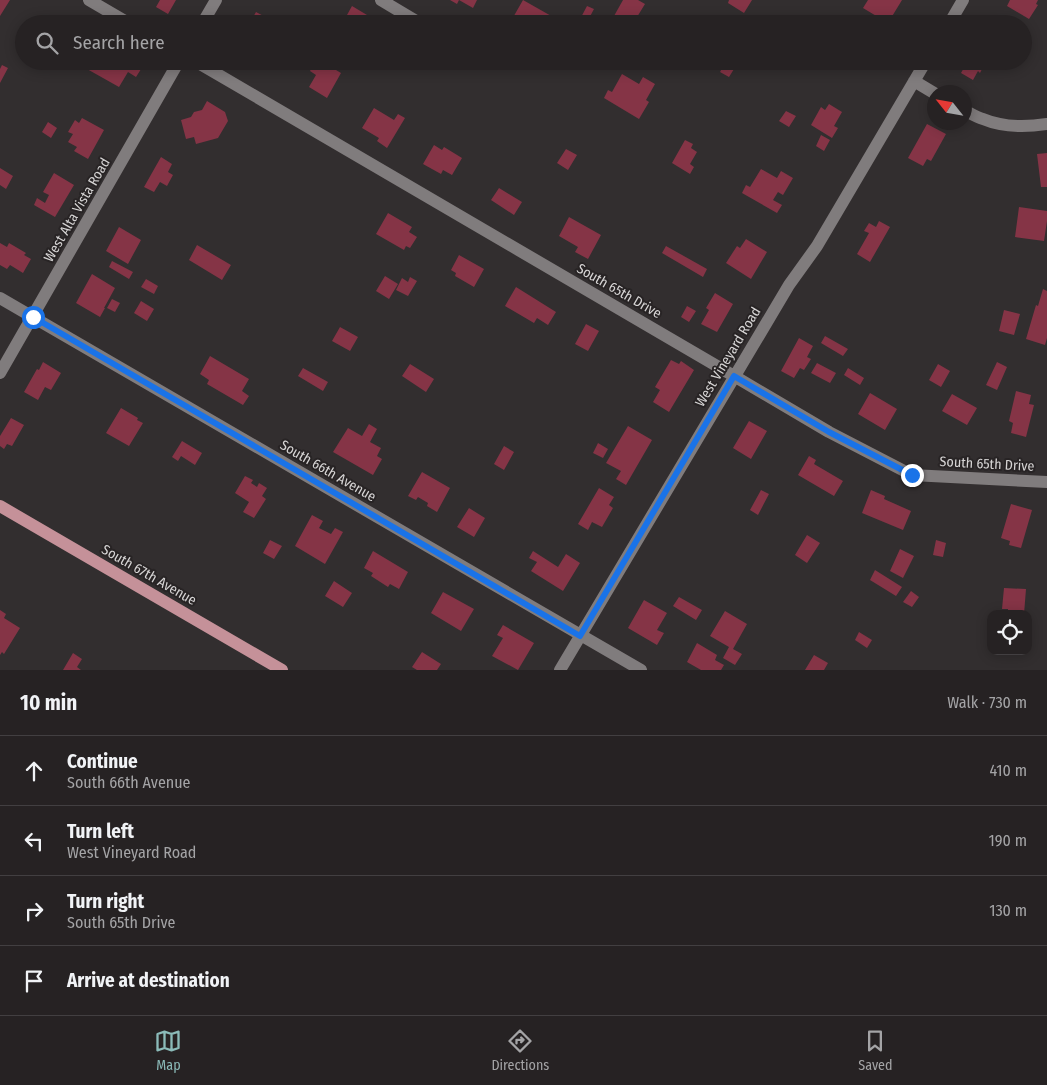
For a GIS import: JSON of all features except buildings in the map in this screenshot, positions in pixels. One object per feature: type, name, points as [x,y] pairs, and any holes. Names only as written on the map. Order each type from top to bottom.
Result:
[{"type":"main road","name":"South 67th Avenue","points":[[0,506],[282,670]]},
{"type":"street","points":[[89,0],[115,15]]},
{"type":"street","points":[[207,15],[216,0]]},
{"type":"street","points":[[381,0],[406,15]]},
{"type":"street","points":[[954,15],[963,0]]},
{"type":"street","name":"West Alta Vista Road","points":[[0,373],[174,70]]},
{"type":"street","name":"South 65th Drive","points":[[210,70],[829,432],[912,475],[1047,482]]},
{"type":"street","name":"West Vineyard Road","points":[[560,670],[734,376],[789,285],[817,246],[921,70]]},
{"type":"street","points":[[914,81],[927,89]]},
{"type":"street","points":[[972,114],[998,123],[1017,125],[1047,124]]},
{"type":"street","name":"South 66th Avenue","points":[[0,298],[641,670]]},
{"type":"route","points":[[33,317],[580,636],[734,376],[829,432],[912,475]]}]
